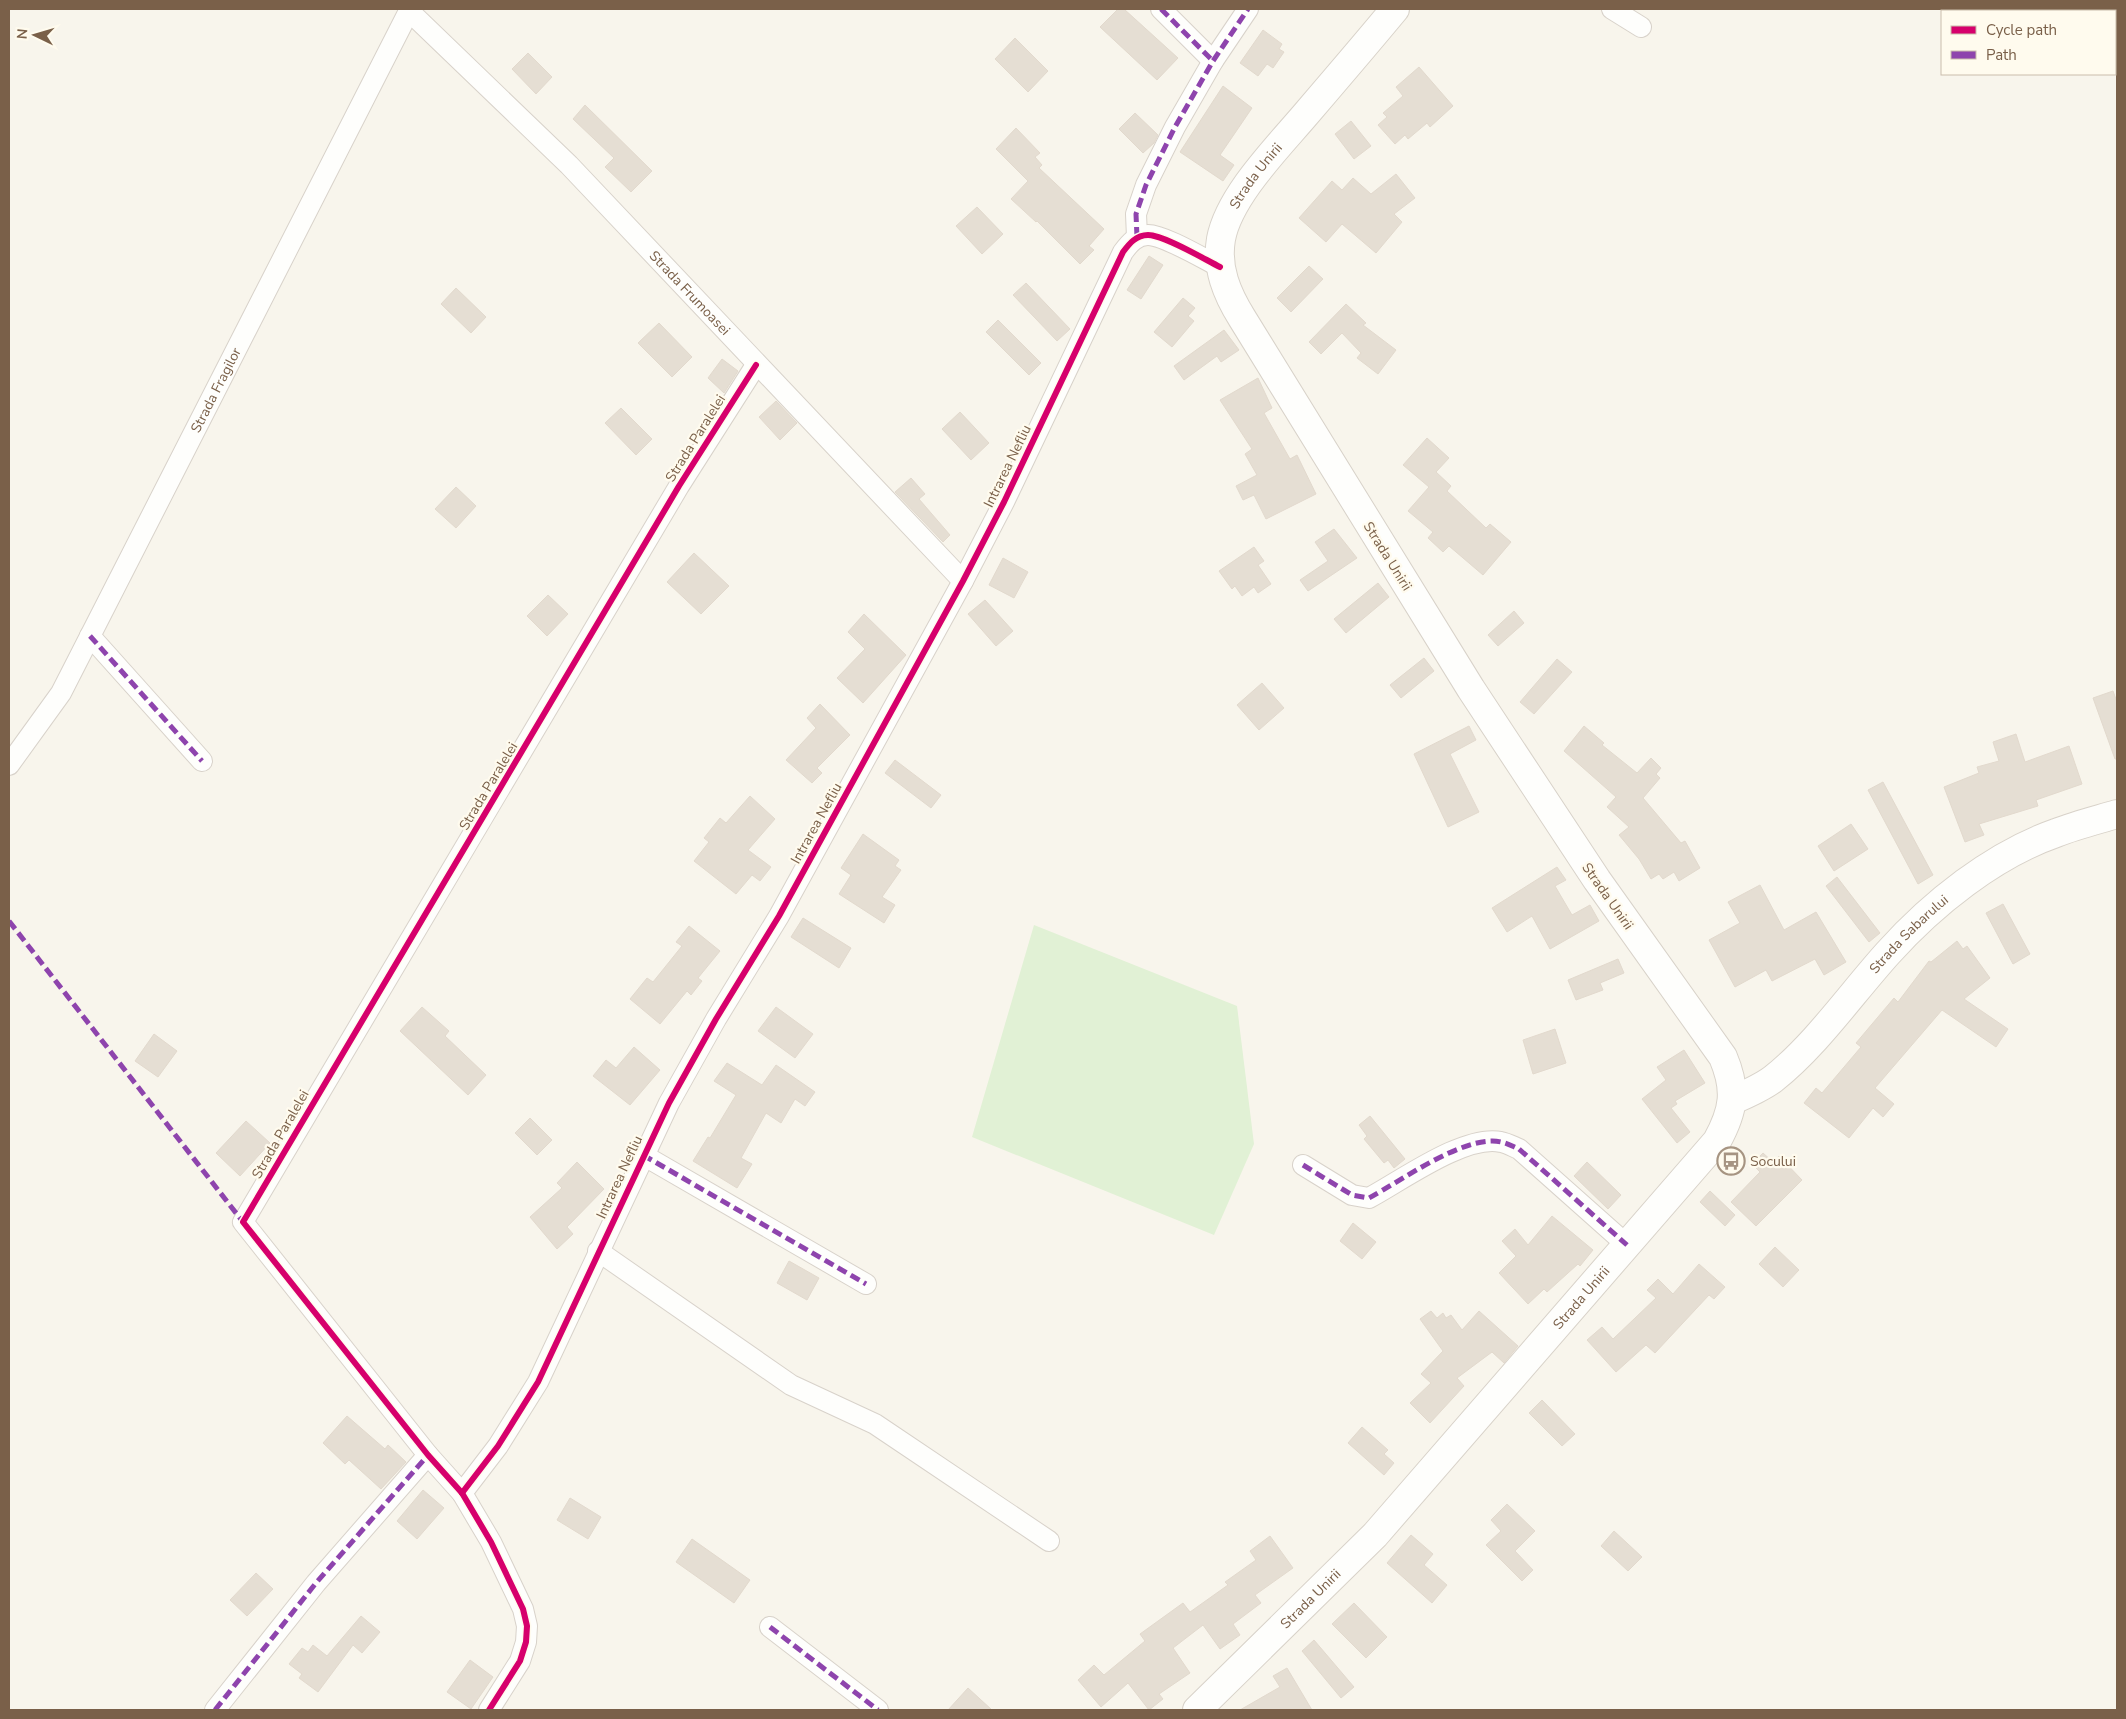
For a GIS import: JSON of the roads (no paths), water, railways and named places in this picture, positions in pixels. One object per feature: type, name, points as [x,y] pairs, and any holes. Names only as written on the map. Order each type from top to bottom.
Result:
[{"type":"main road","name":"Strada Unirii","points":[[1197,1710],[1375,1536],[1717,1141],[1727,1123],[1733,1100],[1731,1076],[1723,1057],[1597,880],[1471,689],[1227,291],[1220,267],[1221,239],[1234,204],[1270,156],[1395,9]]},
{"type":"main road","name":"Strada Sabarului","points":[[1733,1100],[1756,1089],[1790,1064],[1889,952],[1929,913],[1966,884],[2009,855],[2054,833],[2117,814]]},
{"type":"street","points":[[1160,9],[1213,61]]},
{"type":"street","points":[[1220,267],[1156,237],[1147,235],[1137,237],[1136,214],[1139,201],[1175,127],[1213,61],[1248,9]]},
{"type":"street","points":[[1612,9],[1641,27]]},
{"type":"street","name":"Strada Frumoasei","points":[[409,10],[570,165],[963,581]]},
{"type":"street","name":"Strada Fragilor","points":[[9,765],[61,693],[409,10]]},
{"type":"street","name":"Intrarea Nefliu","points":[[462,1493],[498,1446],[538,1382],[668,1103],[716,1019],[779,916],[963,581],[1004,502],[1123,252],[1137,237]]},
{"type":"street","name":"Strada Paralelei","points":[[428,1455],[243,1222],[655,526],[756,364]]},
{"type":"street","points":[[90,636],[202,761]]},
{"type":"street","points":[[1303,1165],[1352,1195],[1368,1198],[1442,1156],[1482,1141],[1501,1142],[1519,1149],[1628,1245]]},
{"type":"street","points":[[643,1155],[866,1284]]},
{"type":"street","points":[[598,1252],[791,1385],[875,1424],[1048,1541]]},
{"type":"street","points":[[215,1710],[316,1583],[428,1455],[462,1493],[491,1542],[523,1609],[527,1626],[526,1642],[520,1661],[489,1710]]},
{"type":"street","points":[[770,1627],[878,1710]]},
{"type":"place","name":"Socului","points":[[1731,1161]]}]
